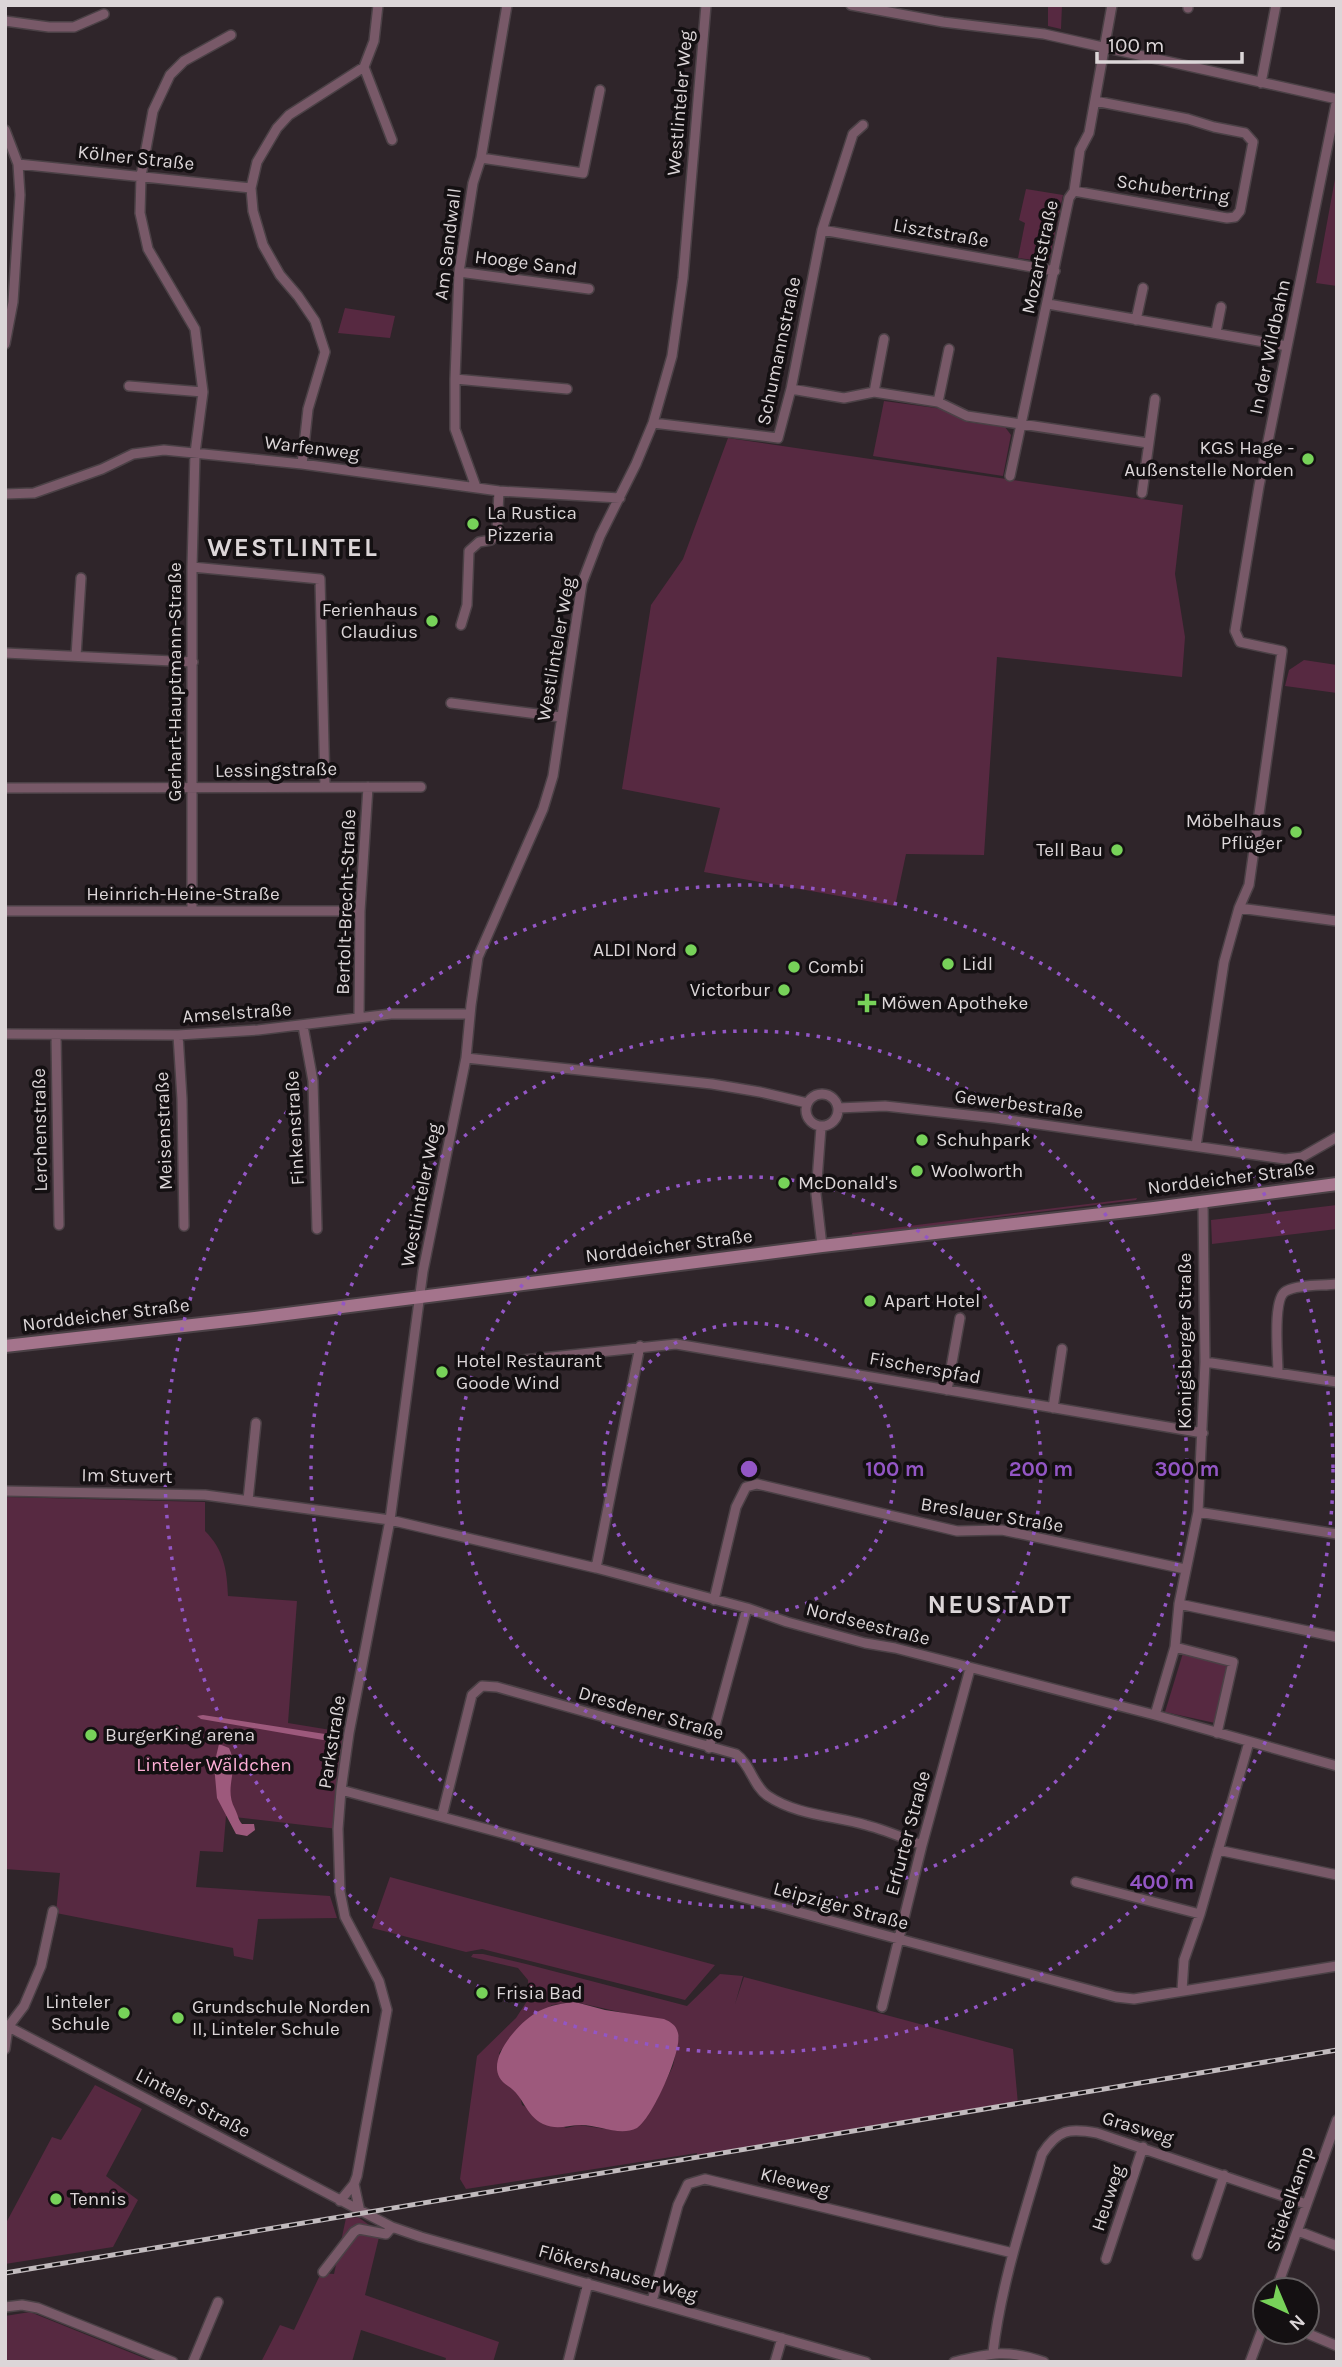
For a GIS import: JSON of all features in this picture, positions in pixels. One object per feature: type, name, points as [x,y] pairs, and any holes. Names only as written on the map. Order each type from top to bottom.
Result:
[{"type":"main road","name":"Norddeicher Straße","points":[[5,1346],[1337,1184]]},
{"type":"street","points":[[302,464],[308,409],[325,352],[316,321],[280,275],[263,245],[253,211],[251,188],[257,162],[277,128],[289,115],[364,67],[374,41],[378,5]]},
{"type":"street","name":"Am Sandwall","points":[[476,487],[455,429],[459,272],[507,5]]},
{"type":"street","name":"Westlinteler Weg","points":[[419,1296],[466,1058],[478,957],[531,839],[550,787],[582,583],[600,536],[653,423],[672,356],[683,278],[706,5]]},
{"type":"street","points":[[851,5],[943,22],[1044,34],[1337,99]]},
{"type":"street","name":"Mozartstraße","points":[[1010,476],[1069,198],[1074,191],[1080,150],[1089,134],[1112,5]]},
{"type":"street","points":[[1261,83],[1276,5]]},
{"type":"street","points":[[5,21],[49,27],[74,27],[104,13]]},
{"type":"street","name":"Gerhart-Hauptmann-Straße","points":[[192,911],[192,567],[195,453],[203,392],[195,329],[148,249],[140,213],[141,176],[153,111],[170,75],[184,61],[231,35]]},
{"type":"street","points":[[364,67],[392,140]]},
{"type":"street","points":[[481,158],[583,173],[600,90]]},
{"type":"street","name":"In der Wildbahn","points":[[1239,908],[1249,885],[1282,651],[1240,642],[1234,631],[1259,486],[1337,99]]},
{"type":"street","name":"Schubertring","points":[[1074,191],[1227,218],[1235,217],[1240,211],[1253,142],[1245,133],[1095,101]]},
{"type":"street","points":[[822,230],[853,134],[863,125]]},
{"type":"street","points":[[5,131],[18,164],[20,195],[13,302],[5,344]]},
{"type":"street","name":"Kölner Straße","points":[[18,164],[251,188]]},
{"type":"street","name":"Schumannstraße","points":[[653,423],[778,438],[791,389],[822,230]]},
{"type":"street","name":"Lisztstraße","points":[[822,230],[1055,271]]},
{"type":"street","points":[[5,247],[17,248]]},
{"type":"street","name":"Hooge Sand","points":[[459,272],[589,289]]},
{"type":"street","points":[[1136,320],[1143,288]]},
{"type":"street","points":[[1048,304],[1287,346]]},
{"type":"street","points":[[1216,332],[1221,307]]},
{"type":"street","points":[[874,392],[884,339]]},
{"type":"street","points":[[938,402],[949,349]]},
{"type":"street","points":[[455,379],[567,388]]},
{"type":"street","points":[[129,386],[203,392]]},
{"type":"street","points":[[791,389],[844,398],[874,392],[938,402],[967,416],[1148,443]]},
{"type":"street","points":[[1142,493],[1155,399]]},
{"type":"street","name":"Warfenweg","points":[[5,494],[34,493],[102,469],[133,454],[164,450],[302,464],[499,491],[620,498]]},
{"type":"street","points":[[461,625],[467,605],[469,551],[479,542],[491,540],[497,531],[499,491]]},
{"type":"street","points":[[192,567],[320,579],[325,787]]},
{"type":"street","points":[[76,656],[81,578]]},
{"type":"street","points":[[5,653],[193,662]]},
{"type":"street","points":[[451,703],[561,717]]},
{"type":"street","name":"Bertolt-Brecht-Straße","points":[[359,1018],[360,911],[368,787]]},
{"type":"street","name":"Lessingstraße","points":[[5,788],[421,787]]},
{"type":"street","points":[[1196,1146],[1224,962],[1239,908],[1337,921]]},
{"type":"street","name":"Heinrich-Heine-Straße","points":[[5,911],[360,911]]},
{"type":"street","name":"Amselstraße","points":[[5,1034],[178,1035],[303,1026],[391,1014],[470,1014]]},
{"type":"street","name":"Finkenstraße","points":[[303,1026],[313,1081],[317,1229]]},
{"type":"street","name":"Lerchenstraße","points":[[56,1035],[59,1225]]},
{"type":"street","name":"Meisenstraße","points":[[178,1035],[183,1099],[184,1226]]},
{"type":"street","name":"Gewerbestraße","points":[[466,1058],[712,1084],[807,1103],[812,1097],[824,1094],[833,1098],[838,1108],[905,1108],[1085,1129],[1285,1159],[1302,1157],[1337,1137]]},
{"type":"street","points":[[807,1103],[807,1118],[814,1125],[821,1127],[834,1122],[838,1108]]},
{"type":"street","points":[[821,1127],[816,1194],[821,1246]]},
{"type":"street","name":"Königsberger Straße","points":[[1154,1715],[1175,1647],[1179,1604],[1198,1512],[1205,1362],[1203,1202]]},
{"type":"street","points":[[1278,1373],[1278,1304],[1282,1293],[1290,1289],[1337,1284]]},
{"type":"street","name":"Parkstraße","points":[[362,2213],[354,2184],[387,2010],[383,1991],[349,1925],[342,1903],[337,1849],[341,1790],[390,1520],[419,1296]]},
{"type":"street","points":[[947,1390],[960,1318]]},
{"type":"street","name":"Fischerspfad","points":[[523,1360],[676,1344],[1203,1433]]},
{"type":"street","points":[[596,1568],[640,1346]]},
{"type":"street","points":[[1053,1408],[1062,1349]]},
{"type":"street","points":[[1205,1362],[1337,1382]]},
{"type":"street","points":[[248,1500],[256,1423]]},
{"type":"street","name":"Breslauer Straße","points":[[714,1600],[736,1507],[746,1487],[757,1484],[957,1531],[1002,1530],[1185,1569]]},
{"type":"street","name":"Im Stuvert","points":[[5,1491],[205,1495],[390,1520]]},
{"type":"street","points":[[1198,1512],[1337,1534]]},
{"type":"street","name":"Nordseestraße","points":[[390,1520],[596,1568],[747,1608],[787,1622],[1154,1715],[1337,1766]]},
{"type":"street","points":[[1179,1604],[1337,1637]]},
{"type":"street","points":[[709,1748],[747,1608]]},
{"type":"street","points":[[1175,1647],[1233,1662],[1217,1733]]},
{"type":"street","name":"Erfurter Straße","points":[[882,2007],[922,1845],[970,1669]]},
{"type":"street","name":"Dresdener Straße","points":[[442,1816],[472,1695],[482,1686],[497,1687],[736,1754],[744,1760],[753,1779],[766,1795],[790,1807],[868,1825],[922,1845]]},
{"type":"street","points":[[1182,1990],[1184,1961],[1200,1914],[1248,1742]]},
{"type":"street","name":"Leipziger Straße","points":[[341,1790],[1116,1997],[1134,1999],[1337,1966]]},
{"type":"street","points":[[1218,1850],[1337,1875]]},
{"type":"street","points":[[1076,1882],[1200,1914]]},
{"type":"street","points":[[5,2049],[7,2026],[24,2006],[41,1966],[53,1911]]},
{"type":"street","name":"Linteler Straße","points":[[7,2026],[362,2213]]},
{"type":"street","name":"Stiekelkamp","points":[[1281,2276],[1337,2119]]},
{"type":"street","name":"Grasweg","points":[[993,2352],[997,2321],[1013,2253],[1042,2154],[1050,2141],[1061,2132],[1079,2129],[1143,2147],[1306,2204]]},
{"type":"street","name":"Heuweg","points":[[1106,2259],[1143,2147]]},
{"type":"street","points":[[1197,2255],[1224,2175]]},
{"type":"street","name":"Kleeweg","points":[[652,2301],[678,2204],[688,2184],[705,2179],[1013,2253]]},
{"type":"street","name":"Parkstraße","points":[[340,2201],[354,2184]]},
{"type":"street","name":"Flökershauser Weg","points":[[362,2213],[421,2237],[866,2362]]},
{"type":"street","points":[[323,2272],[354,2232],[366,2229],[381,2235],[386,2234],[392,2227]]},
{"type":"street","points":[[1298,2231],[1337,2246]]},
{"type":"street","points":[[568,2362],[588,2283]]},
{"type":"street","points":[[193,2362],[218,2302]]},
{"type":"street","points":[[5,2307],[22,2305],[38,2308],[173,2362]]},
{"type":"street","points":[[775,2362],[782,2338]]},
{"type":"street","points":[[954,2362],[993,2352],[1028,2356],[1044,2362]]},
{"type":"green space","points":[[1048,5],[1062,5],[1061,29],[1048,26]]},
{"type":"green space","points":[[1337,168],[1337,286],[1316,283]]},
{"type":"green space","points":[[1026,189],[1063,195],[1049,262],[1018,258],[1025,223],[1019,220]]},
{"type":"green space","points":[[345,308],[395,316],[390,338],[338,333]]},
{"type":"green space","points":[[884,401],[943,409],[967,422],[1005,427],[1011,435],[1003,476],[873,456]]},
{"type":"green space","points":[[728,438],[1183,505],[1175,574],[1185,637],[1182,677],[997,657],[984,855],[906,854],[895,906],[704,872],[720,808],[622,789],[651,605],[683,559]]},
{"type":"green space","points":[[1304,660],[1337,665],[1337,693],[1285,686],[1289,670]]},
{"type":"green space","points":[[1137,1198],[973,1220],[968,1224],[853,1237],[852,1233]]},
{"type":"green space","points":[[1337,1205],[1337,1229],[1212,1244],[1211,1220]]},
{"type":"green space","name":"Linteler Wäldchen","points":[[5,1497],[205,1502],[205,1531],[223,1561],[228,1596],[297,1601],[288,1723],[349,1733],[338,1829],[226,1816],[223,1852],[200,1851],[196,1887],[330,1896],[337,1918],[258,1919],[253,1960],[234,1956],[233,1948],[56,1913],[60,1873],[5,1869]]},
{"type":"green space","points":[[1183,1653],[1230,1665],[1215,1723],[1165,1712]]},
{"type":"green space","points":[[390,1877],[715,1965],[685,2000],[482,1949],[466,1952],[372,1928]]},
{"type":"green space","points":[[473,1954],[483,1954],[687,2006],[720,1974],[743,1976],[735,2004],[744,1977],[1013,2049],[1018,2104],[697,2158],[697,2153],[466,2189],[460,2179],[477,2056],[516,2018],[529,1998],[528,1980],[518,1968],[471,1957]],"holes":[[[575,2002],[642,2017],[679,2037],[673,2066],[656,2101],[619,2131],[579,2125],[566,2128],[522,2105],[520,2096],[512,2088],[499,2053],[513,2034],[552,2005]]]},
{"type":"green space","points":[[95,2085],[142,2109],[106,2176],[138,2200],[113,2247],[5,2264],[6,2223],[52,2137],[61,2140]]},
{"type":"green space","points":[[358,2217],[380,2233],[365,2295],[499,2342],[493,2362],[445,2362],[446,2358],[361,2330],[352,2362],[261,2362],[280,2325],[294,2330],[321,2273],[334,2274],[346,2218]]},
{"type":"green space","points":[[30,2312],[154,2362],[5,2362],[5,2316]]},
{"type":"shaded area","points":[[197,1716],[325,1734],[328,1738],[323,1740],[201,1719]]},
{"type":"shaded area","points":[[219,1744],[229,1748],[232,1756],[231,1793],[239,1819],[242,1824],[254,1824],[255,1830],[247,1836],[236,1834],[217,1798],[214,1765]]},
{"type":"shaded area","points":[[575,2002],[605,2010],[664,2019],[676,2028],[678,2042],[671,2068],[658,2098],[637,2128],[616,2131],[586,2125],[548,2126],[532,2116],[518,2095],[500,2078],[497,2068],[499,2057],[504,2045],[521,2024],[544,2009]]},
{"type":"railway","points":[[5,2273],[1337,2050]]},
{"type":"place","name":"KGS Hage - Außenstelle Norden","points":[[1308,459]]},
{"type":"place","name":"La Rustica Pizzeria","points":[[473,524]]},
{"type":"place","name":"Ferienhaus Claudius","points":[[432,621]]},
{"type":"place","name":"Möbelhaus Pflüger","points":[[1296,832]]},
{"type":"place","name":"Tell Bau","points":[[1117,850]]},
{"type":"place","name":"ALDI Nord","points":[[691,950]]},
{"type":"place","name":"Lidl","points":[[948,964]]},
{"type":"place","name":"Combi","points":[[794,967]]},
{"type":"place","name":"Victorbur","points":[[784,990]]},
{"type":"place","name":"Möwen Apotheke","points":[[867,1003]]},
{"type":"place","name":"Schuhpark","points":[[922,1140]]},
{"type":"place","name":"Woolworth","points":[[917,1171]]},
{"type":"place","name":"McDonald's","points":[[784,1183]]},
{"type":"place","name":"Apart Hotel","points":[[870,1301]]},
{"type":"place","name":"Hotel Restaurant Goode Wind","points":[[442,1372]]},
{"type":"place","name":"BurgerKing arena","points":[[91,1735]]},
{"type":"place","name":"Frisia Bad","points":[[482,1993]]},
{"type":"place","name":"Linteler Schule","points":[[124,2013]]},
{"type":"place","name":"Grundschule Norden II, Linteler Schule","points":[[178,2018]]},
{"type":"place","name":"Tennis","points":[[56,2199]]},
{"type":"district","name":"WESTLINTEL","points":[[293,547]]},
{"type":"district","name":"NEUSTADT","points":[[1000,1604]]}]
